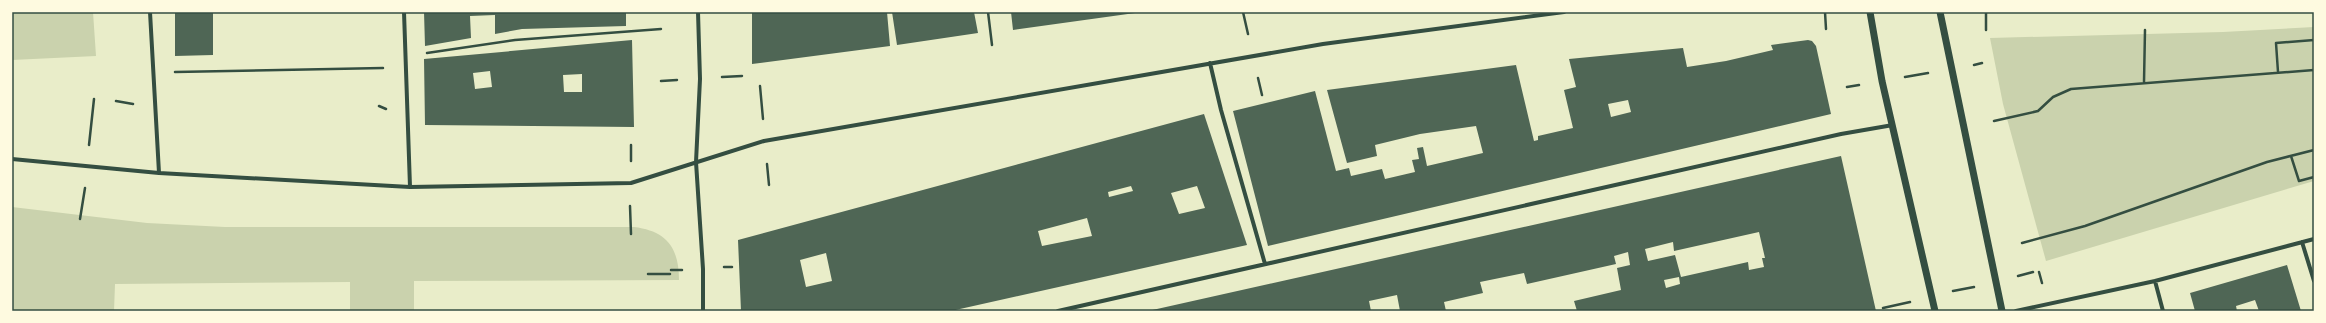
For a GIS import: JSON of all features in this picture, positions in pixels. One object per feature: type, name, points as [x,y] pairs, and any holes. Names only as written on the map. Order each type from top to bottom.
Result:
[{"type":"street","points":[[150,12],[159,173]]},
{"type":"street","points":[[404,12],[410,187]]},
{"type":"street","points":[[698,12],[700,79],[696,162],[703,268],[703,311]]},
{"type":"street","points":[[12,159],[159,173],[410,187],[631,183],[764,141],[1210,62],[1530,14],[1564,12]]},
{"type":"street","points":[[1870,12],[1882,80],[1935,311]]},
{"type":"street","points":[[1940,12],[2002,311]]},
{"type":"street","points":[[1210,62],[1221,110],[1265,264]]},
{"type":"street","points":[[1058,311],[1842,134],[1893,125]]},
{"type":"street","points":[[2016,311],[2154,281],[2314,239]]},
{"type":"street","points":[[2302,242],[2314,281]]},
{"type":"street","points":[[2154,281],[2163,311]]},
{"type":"path","points":[[988,12],[992,45]]},
{"type":"path","points":[[1825,12],[1826,30]]},
{"type":"path","points":[[1986,12],[1986,30]]},
{"type":"path","points":[[422,54],[515,40],[661,29]]},
{"type":"path","points":[[2144,82],[2145,30]]},
{"type":"path","points":[[2278,72],[2276,43],[2314,40]]},
{"type":"path","points":[[1847,87],[1982,63]]},
{"type":"path","points":[[174,72],[383,68]]},
{"type":"path","points":[[1994,121],[2038,111],[2053,97],[2071,89],[2144,82],[2314,70]]},
{"type":"path","points":[[2022,243],[2086,226],[2267,162],[2314,150]]},
{"type":"path","points":[[2291,156],[2299,181],[2314,177]]},
{"type":"path","points":[[648,274],[670,274]]},
{"type":"green space","points":[[12,12],[93,12],[96,56],[12,60]]},
{"type":"green space","points":[[2314,27],[2314,181],[2046,261],[2003,104],[1990,38],[2223,32]]},
{"type":"green space","points":[[12,207],[147,223],[225,227],[634,227],[655,232],[669,243],[677,259],[679,280],[414,281],[414,310],[350,310],[350,282],[115,284],[114,311],[12,311]]},
{"type":"building","points":[[175,12],[213,12],[213,55],[175,56]]},
{"type":"building","points":[[424,12],[626,12],[626,26],[522,29],[495,34],[495,15],[470,16],[471,38],[425,46]]},
{"type":"building","points":[[752,12],[887,12],[890,46],[752,64]]},
{"type":"building","points":[[892,12],[974,12],[978,33],[897,45]]},
{"type":"building","points":[[1011,12],[1135,12],[1135,13],[1013,30]]},
{"type":"building","points":[[632,40],[634,127],[425,125],[424,59]],"holes":[[[490,71],[492,87],[475,89],[473,73]],[[582,74],[582,92],[564,92],[563,75]]]},
{"type":"building","points":[[1808,40],[1812,41],[1816,46],[1831,114],[1268,246],[1233,111],[1315,91],[1336,171],[1349,168],[1351,176],[1382,169],[1385,179],[1415,172],[1412,160],[1419,159],[1417,148],[1423,147],[1427,166],[1483,153],[1476,126],[1420,134],[1375,145],[1377,156],[1347,163],[1327,90],[1516,65],[1534,141],[1538,140],[1538,136],[1573,128],[1564,90],[1576,87],[1569,59],[1683,48],[1687,67],[1726,61],[1773,50],[1771,45]],"holes":[[[1628,100],[1631,112],[1611,117],[1608,104]]]},
{"type":"building","points":[[1204,114],[1247,245],[951,311],[741,311],[738,240]],"holes":[[[1131,186],[1133,191],[1109,197],[1108,192]],[[1197,186],[1205,208],[1179,214],[1171,193]],[[1087,218],[1092,236],[1042,246],[1038,231]],[[826,253],[832,281],[806,287],[800,260]]]},
{"type":"building","points":[[1841,156],[1876,311],[1577,311],[1574,301],[1621,290],[1617,268],[1630,265],[1628,252],[1614,256],[1616,264],[1527,284],[1524,273],[1480,282],[1483,293],[1444,302],[1446,311],[1400,311],[1397,295],[1369,301],[1371,311],[1148,311]],"holes":[[[1759,232],[1765,258],[1762,258],[1764,267],[1749,270],[1748,262],[1681,277],[1675,255],[1648,261],[1645,249],[1673,242],[1674,251]],[[1679,277],[1680,284],[1666,288],[1664,280]]]},
{"type":"building","points":[[2287,265],[2301,311],[2259,311],[2255,300],[2236,306],[2237,311],[2195,311],[2190,293]]}]
